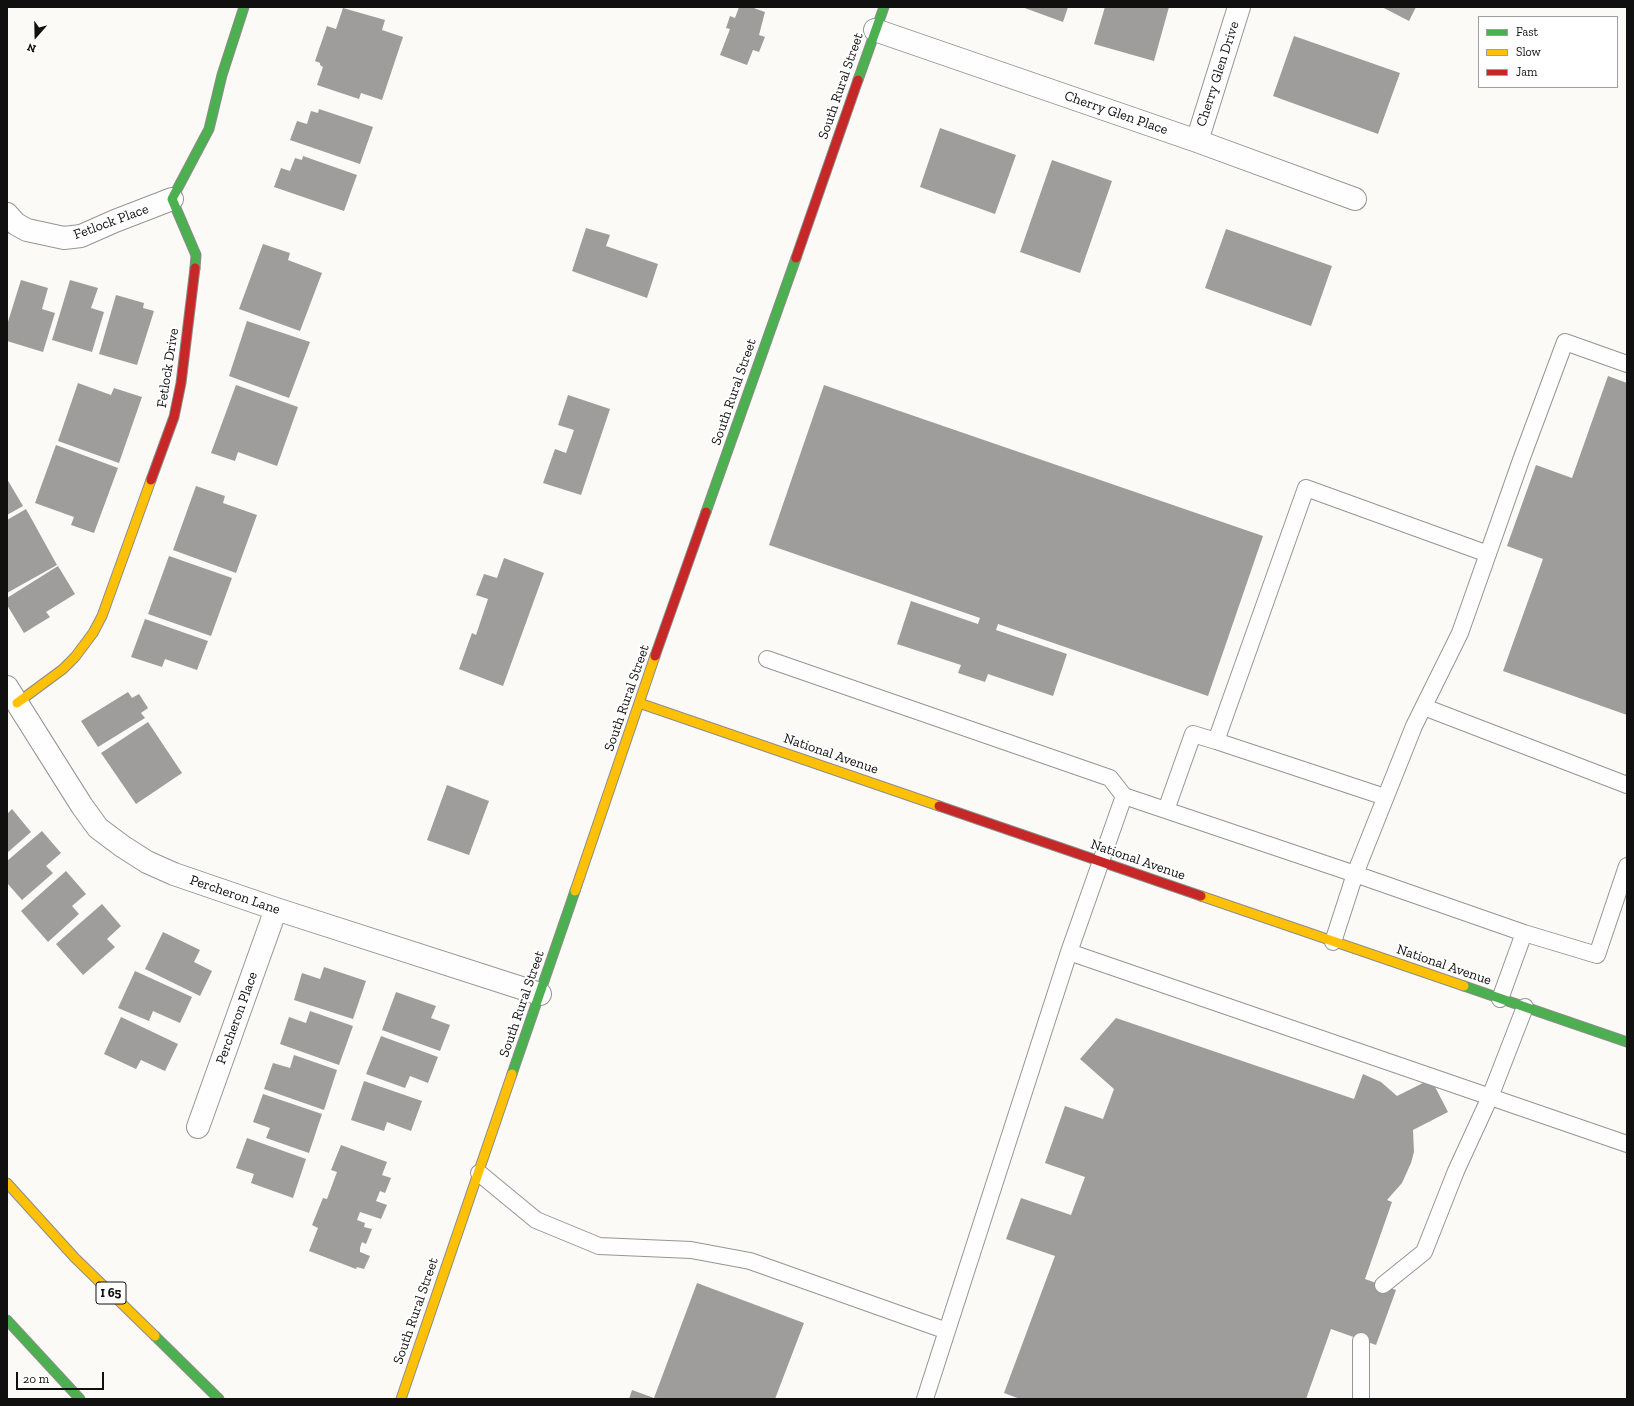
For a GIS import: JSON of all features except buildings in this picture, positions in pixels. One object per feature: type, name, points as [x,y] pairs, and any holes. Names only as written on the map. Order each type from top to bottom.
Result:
[{"type":"main road","points":[[172,199],[209,129],[222,76],[244,7]]},
{"type":"main road","name":"South Rural Street","points":[[401,1399],[639,703],[884,7]]},
{"type":"main road","name":"Fetlock Drive","points":[[12,695],[63,669],[75,657],[93,633],[102,616],[174,417],[181,383],[196,254],[172,199]]},
{"type":"main road","name":"National Avenue","points":[[639,703],[1627,1042]]},
{"type":"main road","name":"I 65","points":[[7,1183],[75,1258],[219,1399]]},
{"type":"main road","points":[[7,1320],[80,1399]]},
{"type":"street","name":"Cherry Glen Drive","points":[[1197,141],[1239,7]]},
{"type":"street","name":"Cherry Glen Place","points":[[876,30],[1197,141],[1355,199]]},
{"type":"street","name":"Fetlock Place","points":[[7,214],[16,224],[27,230],[64,238],[81,236],[172,199]]},
{"type":"street","name":"Percheron Lane","points":[[12,695],[82,806],[98,828],[141,858],[174,874],[276,909],[540,994]]},
{"type":"street","name":"Percheron Place","points":[[198,1127],[276,909]]},
{"type":"lane","points":[[1333,942],[1355,874],[1414,726],[1460,633],[1521,460],[1566,342],[1627,364]]},
{"type":"lane","points":[[1216,741],[1306,488],[1488,554]]},
{"type":"lane","points":[[767,659],[1110,778],[1124,796],[1524,933],[1597,955],[1627,866]]},
{"type":"lane","points":[[1424,707],[1627,785]]},
{"type":"lane","points":[[1166,810],[1193,734],[1386,798]]},
{"type":"lane","points":[[925,1399],[1069,952],[1124,796]]},
{"type":"lane","points":[[1500,999],[1524,933]]},
{"type":"lane","points":[[1069,952],[1627,1144]]},
{"type":"lane","points":[[1383,1285],[1424,1252],[1456,1171],[1490,1097],[1525,1007]]},
{"type":"lane","points":[[478,1173],[536,1220],[599,1246],[691,1250],[750,1261],[947,1331]]},
{"type":"lane","points":[[1361,1341],[1361,1399]]},
{"type":"traffic: fast","points":[[195,268],[196,255],[172,199],[209,129],[222,75],[244,7]]},
{"type":"traffic: fast","points":[[858,80],[884,7]]},
{"type":"traffic: fast","points":[[706,512],[796,258]]},
{"type":"traffic: fast","points":[[512,1074],[575,891]]},
{"type":"traffic: fast","points":[[1464,986],[1627,1042]]},
{"type":"traffic: fast","points":[[7,1320],[80,1399]]},
{"type":"traffic: fast","points":[[155,1336],[219,1399]]},
{"type":"traffic: slow","points":[[17,703],[63,669],[75,657],[93,633],[102,616],[151,480]]},
{"type":"traffic: slow","points":[[575,891],[655,656]]},
{"type":"traffic: slow","points":[[639,703],[939,806]]},
{"type":"traffic: slow","points":[[1201,896],[1464,986]]},
{"type":"traffic: slow","points":[[401,1399],[512,1074]]},
{"type":"traffic: slow","points":[[7,1183],[75,1258],[155,1336]]},
{"type":"traffic: jam","points":[[796,258],[858,80]]},
{"type":"traffic: jam","points":[[151,480],[174,417],[181,383],[195,268]]},
{"type":"traffic: jam","points":[[655,656],[706,512]]},
{"type":"traffic: jam","points":[[939,806],[1201,896]]}]
